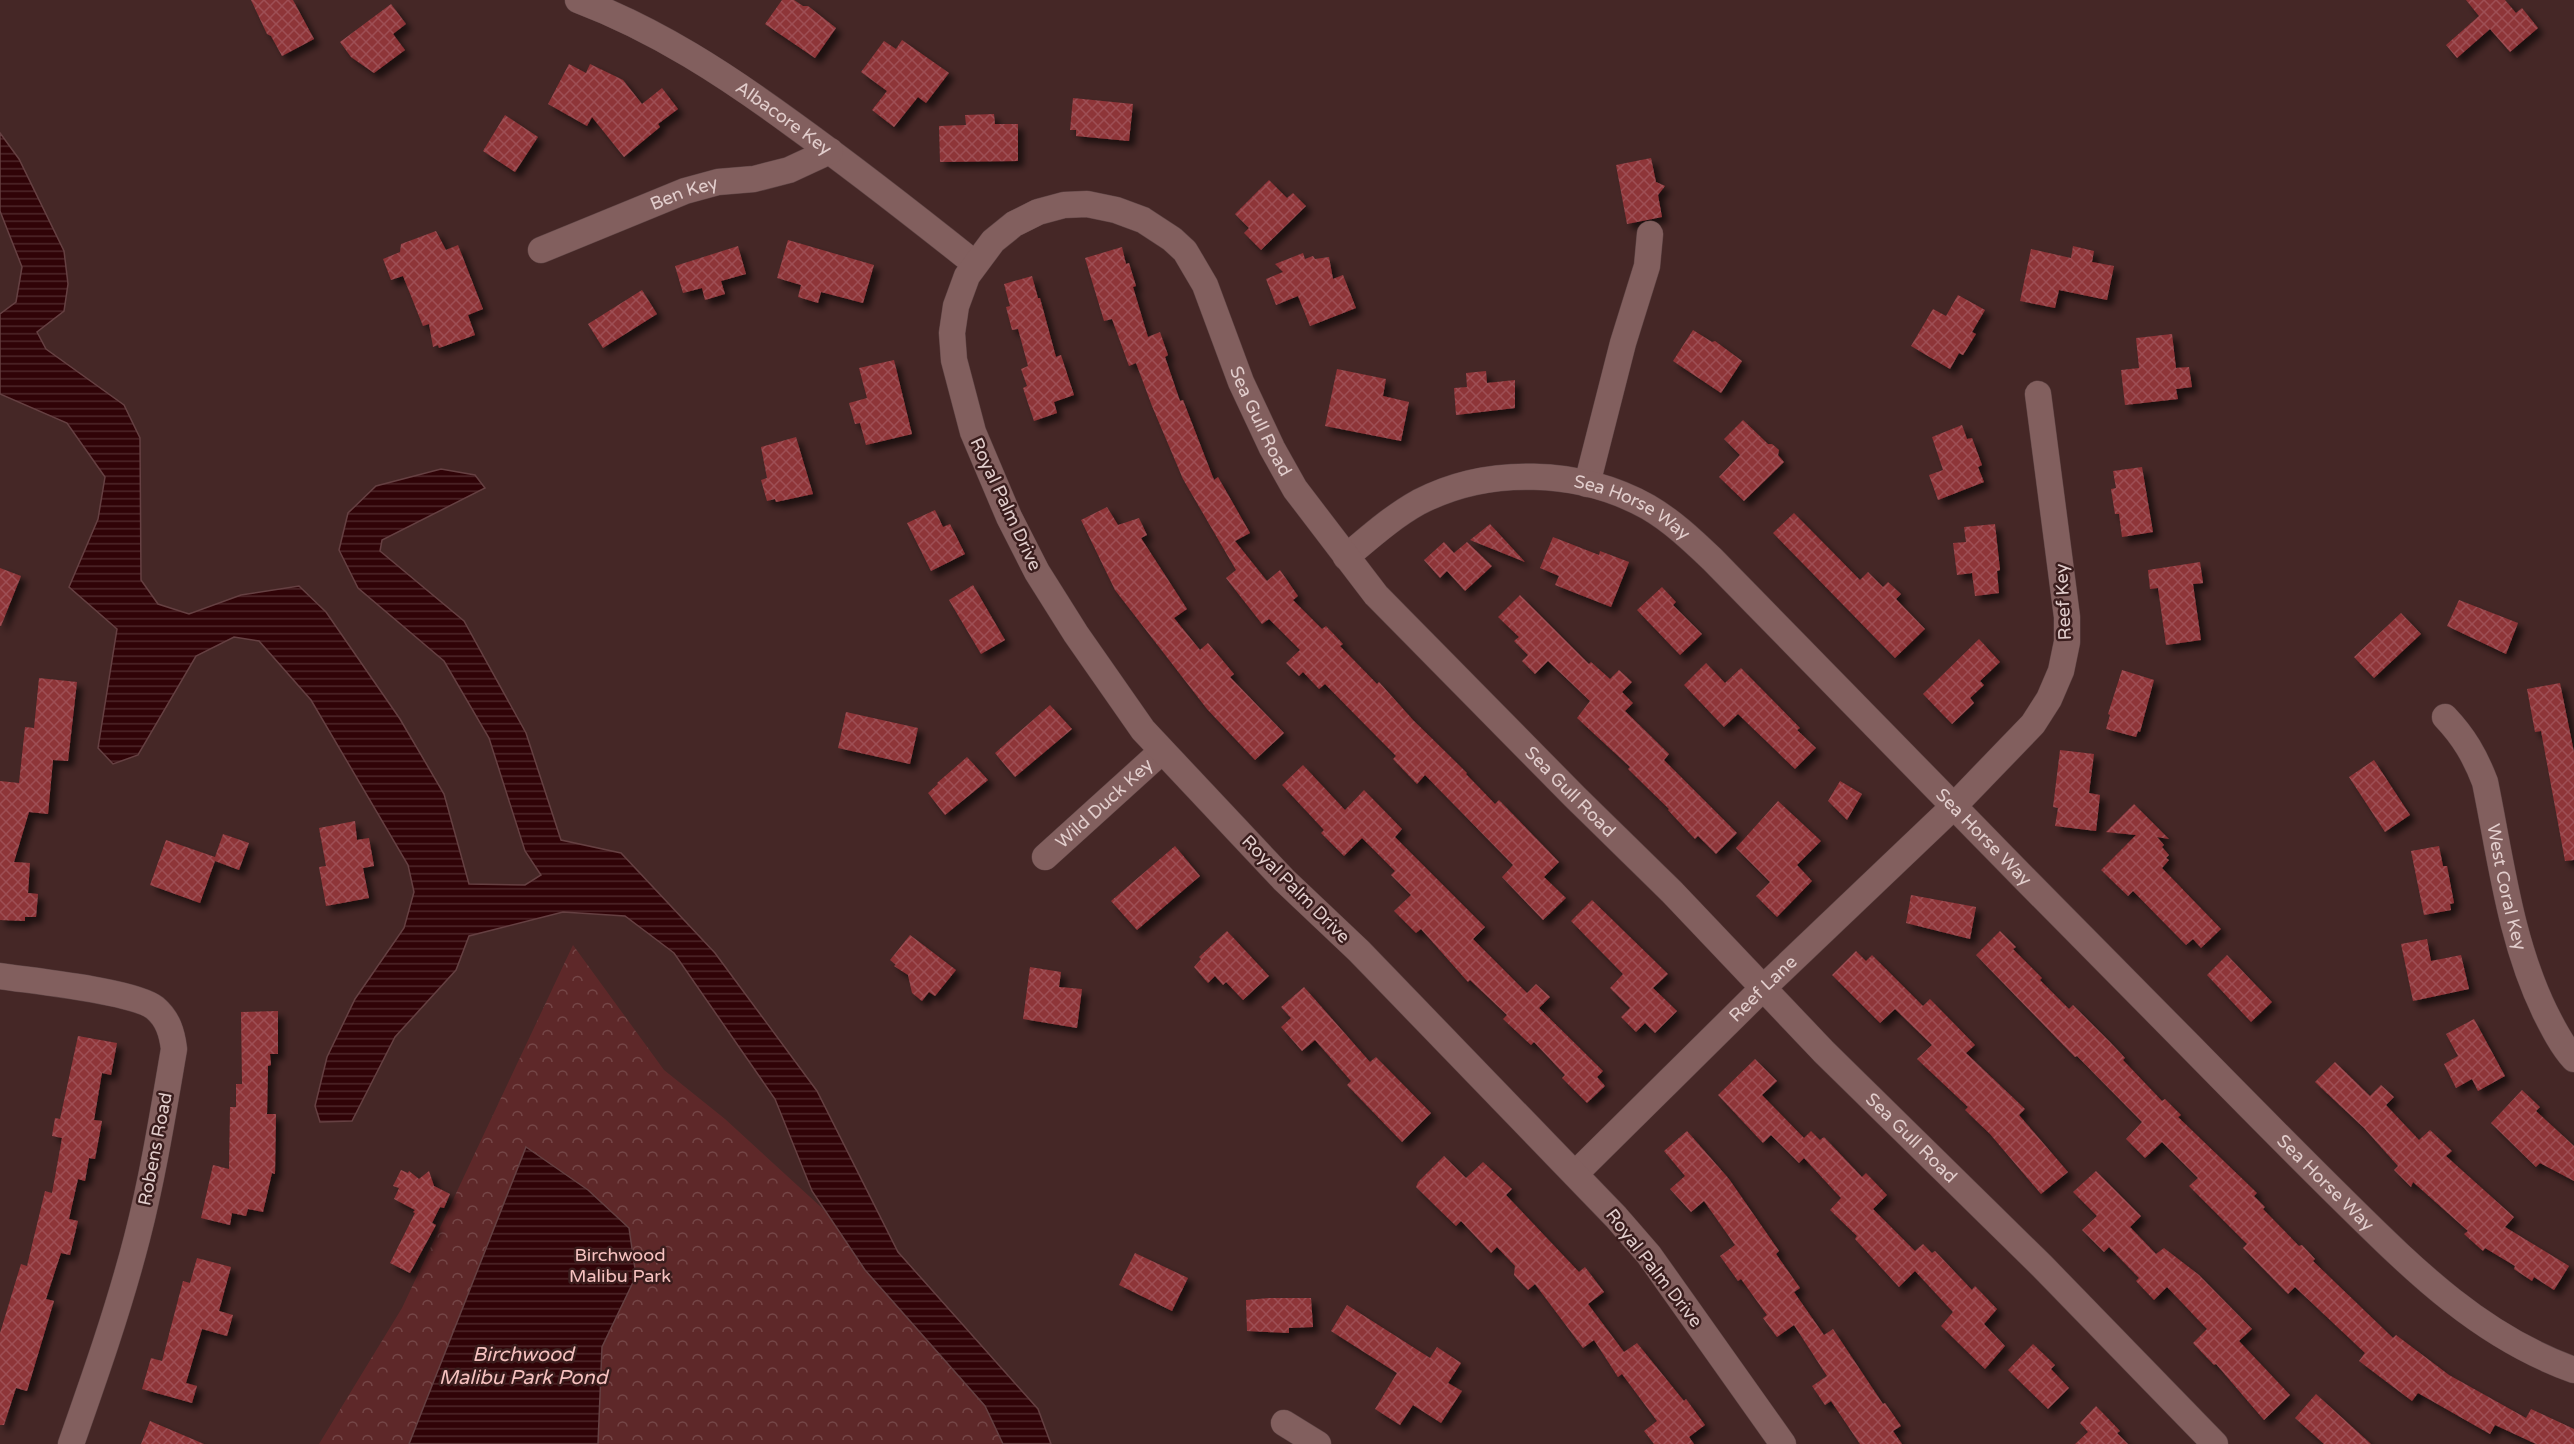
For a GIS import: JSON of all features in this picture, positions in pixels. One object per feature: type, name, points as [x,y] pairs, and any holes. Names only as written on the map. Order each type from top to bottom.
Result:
[{"type":"street","name":"Albacore Key","points":[[578,0],[609,12],[671,42],[730,78],[830,151],[974,263]]},
{"type":"street","name":"Ben Key","points":[[541,250],[685,191],[718,182],[754,179],[789,170],[830,151]]},
{"type":"street","name":"Sea Gull Road","points":[[974,263],[993,241],[1014,224],[1038,212],[1064,205],[1087,204],[1116,210],[1143,220],[1172,239],[1185,251],[1205,285],[1241,382],[1272,448],[1295,489],[1376,595],[1672,892],[1762,989],[2042,1266],[2215,1444]]},
{"type":"street","points":[[1587,483],[1623,343],[1647,266],[1650,234]]},
{"type":"street","name":"Royal Palm Drive","points":[[974,263],[956,306],[952,333],[954,360],[973,432],[1009,517],[1036,572],[1076,634],[1143,730],[1162,751],[1284,880],[1359,951],[1616,1217],[1649,1255],[1783,1444]]},
{"type":"street","name":"Reef Key","points":[[1953,807],[2033,724],[2049,699],[2061,671],[2067,642],[2067,617],[2038,394]]},
{"type":"street","name":"Sea Horse Way","points":[[1346,557],[1388,521],[1420,501],[1455,488],[1491,479],[1557,478],[1587,483],[1648,508],[1685,533],[2320,1178],[2422,1278],[2463,1311],[2507,1339],[2574,1370]]},
{"type":"street","name":"West Coral Key","points":[[2445,717],[2463,736],[2476,758],[2485,782],[2518,943],[2535,990],[2552,1025],[2574,1059]]},
{"type":"street","name":"Wild Duck Key","points":[[1045,857],[1162,751]]},
{"type":"street","name":"Reef Lane","points":[[1575,1174],[1762,989],[1953,807]]},
{"type":"street","name":"Robens Road","points":[[0,976],[120,995],[146,1003],[166,1020],[172,1032],[174,1049],[154,1165],[140,1227],[104,1351],[71,1444]]},
{"type":"street","points":[[1284,1424],[1318,1444]]},
{"type":"green space","name":"Birchwood Malibu Park","points":[[573,945],[664,1070],[725,1119],[928,1305],[1015,1444],[319,1444],[402,1308]]},
{"type":"water","points":[[0,133],[19,159],[64,251],[68,284],[64,311],[37,332],[46,349],[124,405],[140,438],[141,580],[158,604],[189,614],[241,595],[299,586],[326,612],[400,719],[444,794],[469,884],[525,885],[541,875],[525,851],[489,738],[444,661],[358,588],[339,550],[348,513],[376,486],[441,469],[475,475],[485,488],[382,540],[380,551],[464,621],[526,733],[561,840],[621,853],[715,953],[817,1091],[898,1252],[1038,1409],[1051,1444],[1003,1444],[985,1406],[865,1270],[812,1191],[775,1099],[674,953],[625,916],[563,912],[469,936],[456,970],[395,1037],[352,1121],[320,1122],[315,1106],[327,1057],[355,999],[404,928],[414,892],[408,865],[311,700],[259,641],[234,637],[196,656],[138,755],[113,764],[98,748],[117,629],[69,587],[98,519],[105,477],[67,423],[0,394],[0,314],[16,302],[22,267],[0,211]]},
{"type":"water","name":"Birchwood Malibu Park Pond","points":[[526,1147],[588,1190],[629,1228],[636,1276],[602,1347],[598,1444],[409,1444]]},
{"type":"building","points":[[251,0],[293,0],[314,39],[282,56],[271,36],[267,34]]},
{"type":"building","points":[[782,0],[794,0],[803,6],[808,6],[836,28],[815,58],[765,24]]},
{"type":"building","points":[[2466,0],[2505,0],[2516,13],[2522,8],[2538,28],[2510,52],[2490,29],[2457,58],[2446,45],[2479,16]]},
{"type":"building","points":[[391,4],[406,24],[393,34],[405,50],[374,73],[351,57],[340,42]]},
{"type":"building","points":[[902,40],[949,73],[926,103],[918,97],[894,127],[872,110],[887,91],[861,72],[884,41],[896,49]]},
{"type":"building","points":[[569,64],[586,73],[590,64],[623,80],[642,104],[662,88],[678,109],[658,124],[660,127],[624,157],[592,117],[587,126],[548,104]]},
{"type":"building","points":[[1073,98],[1133,104],[1129,141],[1076,136],[1076,130],[1070,130]]},
{"type":"building","points":[[994,114],[995,124],[1018,124],[1018,161],[940,162],[939,126],[966,125],[965,115]]},
{"type":"building","points":[[505,115],[538,137],[515,172],[483,151]]},
{"type":"building","points":[[1651,158],[1656,182],[1665,186],[1658,195],[1662,217],[1627,224],[1616,165]]},
{"type":"building","points":[[1269,180],[1287,198],[1293,193],[1306,206],[1261,250],[1244,233],[1249,228],[1235,214]]},
{"type":"building","points":[[436,231],[446,250],[458,245],[483,309],[468,315],[475,335],[439,348],[438,345],[433,347],[429,324],[423,326],[403,276],[391,280],[383,259],[400,252],[401,244]]},
{"type":"building","points":[[788,240],[874,265],[863,303],[821,292],[818,303],[798,297],[801,285],[777,278]]},
{"type":"building","points":[[738,246],[746,274],[721,281],[725,294],[705,300],[702,288],[683,293],[675,266]]},
{"type":"building","points":[[2073,246],[2094,251],[2092,262],[2114,266],[2107,300],[2059,290],[2055,308],[2020,301],[2031,249],[2071,258]]},
{"type":"building","points":[[1122,247],[1126,264],[1129,263],[1136,286],[1133,287],[1148,337],[1160,332],[1168,355],[1165,357],[1180,401],[1183,400],[1214,480],[1218,477],[1250,533],[1235,541],[1267,581],[1280,570],[1298,596],[1293,600],[1322,629],[1326,626],[1343,644],[1340,646],[1377,684],[1379,682],[1495,804],[1499,800],[1559,862],[1544,877],[1566,898],[1543,920],[1502,877],[1513,865],[1425,775],[1417,784],[1393,759],[1396,756],[1325,684],[1319,689],[1303,672],[1299,676],[1286,663],[1300,650],[1269,619],[1262,624],[1226,578],[1236,570],[1183,479],[1136,363],[1129,366],[1112,319],[1104,321],[1085,258]]},
{"type":"building","points":[[1303,253],[1305,259],[1313,256],[1315,259],[1329,257],[1333,279],[1343,275],[1356,308],[1310,326],[1298,296],[1276,305],[1266,279],[1283,272],[1275,264]]},
{"type":"building","points":[[1032,276],[1056,357],[1061,355],[1074,395],[1054,402],[1057,413],[1034,421],[1023,388],[1027,386],[1021,369],[1028,366],[1018,329],[1012,330],[1006,307],[1010,306],[1004,284]]},
{"type":"building","points":[[642,290],[657,314],[603,348],[588,324]]},
{"type":"building","points":[[1958,295],[1985,310],[1972,332],[1976,334],[1963,355],[1959,353],[1950,369],[1911,346],[1933,309],[1946,316]]},
{"type":"building","points":[[1693,330],[1712,342],[1715,341],[1742,361],[1721,393],[1673,361]]},
{"type":"building","points":[[2172,334],[2176,368],[2189,367],[2192,387],[2176,389],[2178,399],[2125,405],[2121,370],[2139,368],[2136,338]]},
{"type":"building","points":[[894,360],[912,434],[866,445],[860,423],[855,424],[849,403],[867,398],[859,368]]},
{"type":"building","points":[[1337,369],[1386,379],[1383,396],[1409,402],[1401,441],[1325,426]]},
{"type":"building","points":[[1486,371],[1487,383],[1515,380],[1515,408],[1456,415],[1454,388],[1467,387],[1466,373]]},
{"type":"building","points":[[1743,420],[1768,444],[1772,444],[1779,450],[1778,455],[1784,462],[1744,501],[1719,477],[1740,455],[1724,439]]},
{"type":"building","points":[[1962,425],[1967,439],[1972,438],[1982,465],[1978,467],[1984,482],[1938,500],[1929,475],[1943,470],[1932,437]]},
{"type":"building","points":[[796,437],[813,494],[776,502],[775,499],[767,501],[761,480],[767,478],[761,447]]},
{"type":"building","points":[[2142,467],[2153,532],[2122,537],[2119,514],[2115,514],[2111,489],[2116,488],[2113,471]]},
{"type":"building","points":[[1107,507],[1118,525],[1139,518],[1147,535],[1141,538],[1187,609],[1174,618],[1200,650],[1208,643],[1234,674],[1230,677],[1284,733],[1255,760],[1207,709],[1115,590],[1081,520]]},
{"type":"building","points":[[935,510],[943,527],[950,524],[965,554],[931,571],[907,523]]},
{"type":"building","points":[[1794,513],[1860,580],[1868,572],[1883,587],[1888,582],[1901,594],[1896,599],[1925,629],[1895,658],[1773,533]]},
{"type":"building","points":[[1490,524],[1525,562],[1470,540]]},
{"type":"building","points":[[1995,524],[2000,570],[1997,571],[1999,593],[1975,596],[1972,573],[1957,575],[1953,543],[1966,542],[1964,527]]},
{"type":"building","points":[[1553,537],[1599,555],[1600,551],[1629,562],[1611,607],[1555,585],[1559,576],[1540,568]]},
{"type":"building","points":[[1444,542],[1454,553],[1467,542],[1492,566],[1465,591],[1447,571],[1440,578],[1424,560]]},
{"type":"building","points":[[2200,562],[2203,583],[2193,584],[2201,640],[2166,645],[2158,588],[2150,589],[2148,570]]},
{"type":"building","points":[[0,568],[21,576],[1,626],[0,626]]},
{"type":"building","points":[[973,585],[1005,640],[981,654],[949,600]]},
{"type":"building","points":[[1662,587],[1676,602],[1673,605],[1702,634],[1680,655],[1637,610]]},
{"type":"building","points":[[1520,595],[1589,664],[1591,662],[1610,679],[1619,670],[1632,682],[1622,692],[1633,703],[1625,711],[1669,754],[1664,760],[1737,833],[1716,854],[1698,836],[1695,839],[1669,809],[1628,769],[1630,767],[1577,718],[1590,701],[1548,661],[1535,674],[1522,661],[1528,655],[1514,641],[1519,637],[1498,617]]},
{"type":"building","points":[[2459,600],[2518,623],[2506,654],[2447,626]]},
{"type":"building","points":[[2401,613],[2421,634],[2374,678],[2354,657]]},
{"type":"building","points":[[1979,639],[2000,662],[1980,681],[1984,685],[1970,698],[1974,703],[1952,724],[1923,694]]},
{"type":"building","points":[[1706,663],[1725,683],[1741,668],[1800,728],[1797,730],[1816,748],[1795,769],[1738,714],[1724,727],[1684,685]]},
{"type":"building","points":[[2122,670],[2154,680],[2140,732],[2138,731],[2136,737],[2106,729],[2110,715],[2108,714]]},
{"type":"building","points":[[39,678],[77,682],[68,761],[53,760],[48,814],[29,812],[14,862],[30,863],[28,893],[38,894],[36,917],[25,917],[25,921],[0,920],[0,781],[19,783],[25,727],[34,728]]},
{"type":"building","points":[[2560,683],[2574,752],[2574,860],[2565,861],[2541,731],[2535,732],[2527,689]]},
{"type":"building","points":[[1050,705],[1072,729],[1015,777],[995,753]]},
{"type":"building","points":[[846,712],[918,728],[910,764],[838,748]]},
{"type":"building","points":[[2060,750],[2094,754],[2089,793],[2100,795],[2096,831],[2055,826],[2058,808],[2053,807]]},
{"type":"building","points":[[967,757],[988,780],[945,815],[928,793]]},
{"type":"building","points":[[2374,760],[2410,815],[2385,832],[2349,777]]},
{"type":"building","points":[[1303,765],[1345,810],[1364,790],[1402,829],[1395,837],[1485,927],[1473,939],[1527,993],[1536,984],[1550,997],[1539,1008],[1603,1071],[1597,1077],[1605,1086],[1587,1103],[1562,1078],[1565,1075],[1534,1042],[1531,1045],[1503,1019],[1507,1015],[1470,980],[1468,982],[1421,929],[1416,933],[1394,911],[1411,895],[1391,875],[1395,871],[1362,838],[1344,856],[1321,833],[1324,830],[1282,785]]},
{"type":"building","points":[[1840,781],[1862,794],[1847,820],[1828,801]]},
{"type":"building","points":[[1778,801],[1821,841],[1797,865],[1812,881],[1777,917],[1756,896],[1770,882],[1736,848]]},
{"type":"building","points":[[2134,804],[2169,839],[2157,837],[2169,855],[2166,858],[2169,860],[2162,868],[2221,929],[2201,948],[2193,939],[2186,945],[2133,891],[2128,896],[2101,870],[2136,835],[2106,832]]},
{"type":"building","points":[[355,821],[357,840],[369,838],[374,866],[363,868],[369,898],[326,906],[319,867],[326,866],[319,828]]},
{"type":"building","points":[[223,834],[249,843],[239,870],[215,861],[200,903],[150,885],[166,840],[215,857]]},
{"type":"building","points":[[1175,846],[1200,876],[1137,930],[1111,901]]},
{"type":"building","points":[[2439,846],[2443,866],[2447,866],[2454,903],[2450,904],[2451,910],[2424,915],[2411,851]]},
{"type":"building","points":[[1911,895],[1976,907],[1970,939],[1906,923]]},
{"type":"building","points":[[1592,900],[1668,974],[1653,988],[1677,1011],[1655,1033],[1645,1023],[1636,1032],[1621,1017],[1630,1008],[1610,988],[1623,974],[1571,921]]},
{"type":"building","points":[[1227,931],[1269,976],[1243,1000],[1226,982],[1223,985],[1215,976],[1208,983],[1194,967],[1201,959],[1199,957]]},
{"type":"building","points":[[2000,931],[2016,947],[2013,949],[2042,978],[2040,980],[2069,1009],[2073,1005],[2110,1042],[2125,1058],[2123,1060],[2162,1101],[2165,1099],[2181,1115],[2178,1117],[2257,1193],[2254,1196],[2265,1207],[2263,1209],[2299,1246],[2302,1245],[2315,1259],[2313,1261],[2393,1338],[2396,1335],[2449,1375],[2526,1418],[2531,1409],[2574,1429],[2574,1444],[2536,1444],[2495,1425],[2490,1434],[2418,1393],[2412,1401],[2359,1361],[2365,1353],[2295,1287],[2288,1294],[2243,1248],[2247,1244],[2189,1186],[2198,1178],[2162,1142],[2145,1158],[2126,1139],[2142,1122],[1976,955]]},
{"type":"building","points":[[910,935],[956,970],[935,996],[929,992],[922,1001],[912,993],[908,975],[894,966],[896,965],[890,960]]},
{"type":"building","points":[[2427,939],[2431,961],[2461,955],[2469,989],[2413,1001],[2401,944]]},
{"type":"building","points":[[1856,951],[1866,961],[1872,955],[1923,1006],[1930,999],[1975,1045],[1966,1053],[2025,1109],[2019,1115],[2068,1172],[2041,1194],[1990,1134],[1965,1110],[1968,1107],[1917,1059],[1932,1045],[1895,1009],[1880,1023],[1832,975]]},
{"type":"building","points":[[2227,955],[2272,1002],[2251,1022],[2207,975]]},
{"type":"building","points":[[1030,967],[1061,972],[1059,987],[1082,989],[1077,1028],[1023,1019]]},
{"type":"building","points":[[1304,987],[1370,1062],[1376,1057],[1431,1113],[1402,1142],[1347,1085],[1351,1081],[1315,1040],[1302,1051],[1281,1027],[1291,1018],[1281,1007]]},
{"type":"building","points":[[278,1011],[278,1054],[270,1054],[267,1114],[276,1114],[275,1174],[272,1173],[263,1212],[248,1209],[246,1216],[232,1213],[230,1225],[201,1218],[213,1165],[229,1169],[230,1107],[236,1107],[236,1084],[242,1084],[241,1012]]},
{"type":"building","points":[[2474,1019],[2505,1076],[2478,1091],[2472,1079],[2456,1088],[2444,1064],[2458,1056],[2446,1034]]},
{"type":"building","points":[[78,1036],[117,1043],[111,1075],[102,1073],[94,1120],[102,1121],[95,1159],[89,1158],[85,1181],[78,1179],[69,1219],[78,1221],[70,1255],[61,1253],[46,1299],[54,1301],[27,1391],[16,1388],[4,1425],[0,1425],[0,1333],[21,1264],[27,1266],[45,1191],[52,1193],[62,1138],[52,1136],[55,1118],[60,1119]]},
{"type":"building","points":[[1755,1059],[1777,1081],[1762,1095],[1804,1138],[1811,1131],[1820,1140],[1824,1137],[1862,1177],[1866,1173],[1887,1195],[1873,1209],[1915,1251],[1923,1244],[1932,1253],[1935,1251],[1972,1290],[1975,1286],[1997,1309],[1984,1324],[2005,1346],[1985,1369],[1941,1326],[1953,1312],[1915,1271],[1899,1287],[1855,1239],[1857,1236],[1830,1210],[1841,1198],[1804,1158],[1799,1163],[1771,1135],[1763,1143],[1718,1095]]},
{"type":"building","points":[[2335,1062],[2370,1096],[2381,1085],[2394,1097],[2386,1105],[2419,1140],[2430,1130],[2452,1151],[2446,1156],[2514,1217],[2505,1227],[2569,1266],[2554,1290],[2534,1277],[2532,1281],[2514,1269],[2515,1266],[2485,1248],[2483,1251],[2464,1234],[2468,1231],[2413,1182],[2411,1187],[2394,1170],[2398,1166],[2364,1128],[2315,1082]]},
{"type":"building","points":[[2522,1090],[2540,1107],[2536,1111],[2574,1146],[2574,1181],[2540,1163],[2536,1167],[2491,1123]]},
{"type":"building","points":[[1687,1131],[1729,1179],[1779,1251],[1776,1254],[1800,1288],[1794,1292],[1824,1335],[1833,1329],[1883,1404],[1885,1403],[1901,1426],[1893,1431],[1902,1444],[1860,1444],[1831,1401],[1825,1405],[1812,1386],[1827,1376],[1794,1325],[1777,1337],[1763,1318],[1767,1315],[1741,1279],[1738,1281],[1720,1256],[1735,1245],[1704,1201],[1691,1212],[1670,1189],[1685,1176],[1664,1151]]},
{"type":"building","points":[[1444,1156],[1466,1178],[1483,1162],[1512,1189],[1506,1195],[1579,1272],[1585,1267],[1604,1292],[1588,1304],[1624,1352],[1637,1343],[1684,1401],[1686,1399],[1705,1425],[1689,1437],[1694,1444],[1654,1444],[1644,1431],[1657,1421],[1622,1374],[1618,1377],[1594,1340],[1583,1348],[1535,1284],[1528,1290],[1514,1275],[1515,1266],[1497,1247],[1491,1253],[1461,1221],[1456,1226],[1416,1187],[1418,1182]]},
{"type":"building","points":[[401,1170],[408,1173],[409,1171],[419,1179],[429,1171],[434,1186],[450,1194],[444,1208],[440,1207],[432,1223],[436,1225],[410,1273],[390,1263],[415,1213],[413,1212],[415,1210],[394,1199],[399,1188],[393,1186]]},
{"type":"building","points":[[2096,1171],[2141,1216],[2130,1227],[2156,1254],[2164,1248],[2199,1275],[2252,1329],[2239,1341],[2290,1395],[2264,1420],[2216,1364],[2214,1365],[2193,1343],[2207,1329],[2167,1287],[2154,1300],[2136,1281],[2139,1278],[2109,1247],[2104,1252],[2082,1230],[2097,1216],[2073,1192]]},
{"type":"building","points":[[1135,1253],[1188,1278],[1172,1311],[1119,1285]]},
{"type":"building","points":[[197,1258],[231,1267],[219,1311],[233,1315],[227,1336],[202,1329],[186,1383],[197,1386],[192,1403],[142,1389],[151,1358],[162,1361],[183,1281],[190,1283]]},
{"type":"building","points":[[1311,1298],[1313,1327],[1289,1328],[1289,1333],[1247,1331],[1246,1300]]},
{"type":"building","points":[[1347,1305],[1430,1358],[1437,1347],[1461,1363],[1448,1383],[1462,1391],[1441,1423],[1413,1405],[1400,1425],[1375,1409],[1397,1373],[1331,1331]]},
{"type":"building","points":[[2033,1344],[2055,1365],[2051,1369],[2069,1388],[2048,1409],[2008,1370]]},
{"type":"building","points":[[2316,1394],[2371,1444],[2324,1444],[2295,1418]]},
{"type":"building","points":[[2096,1406],[2120,1431],[2117,1433],[2128,1444],[2075,1444],[2088,1432],[2080,1423]]},
{"type":"building","points":[[150,1421],[204,1444],[141,1444]]}]
